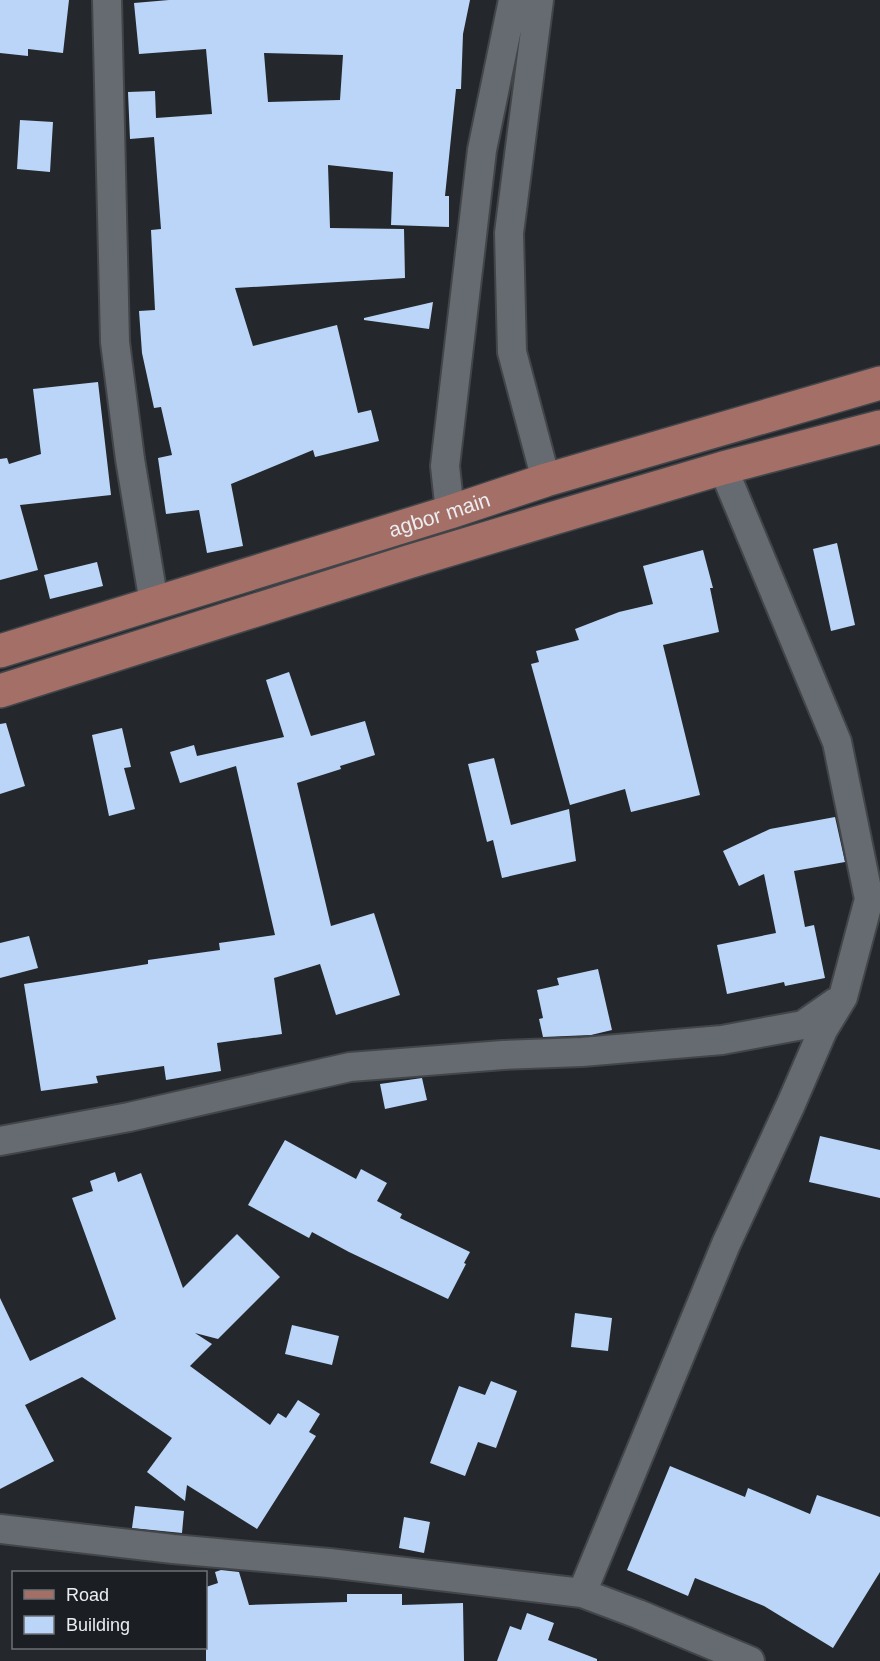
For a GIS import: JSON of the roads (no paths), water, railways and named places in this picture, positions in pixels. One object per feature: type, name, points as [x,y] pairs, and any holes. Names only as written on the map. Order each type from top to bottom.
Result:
[{"type":"main road","name":"agbor main","points":[[0,651],[450,512],[546,480],[880,383]]},
{"type":"main road","name":"agbor main","points":[[0,691],[408,562],[723,468],[880,427]]},
{"type":"street","points":[[107,0],[116,342],[130,459],[154,603]]},
{"type":"street","points":[[450,512],[445,466],[481,162],[513,0]]},
{"type":"street","points":[[539,0],[509,232],[512,352],[546,480]]},
{"type":"street","points":[[582,1593],[726,1244],[823,1030],[843,997],[874,898],[837,742],[723,468]]},
{"type":"street","points":[[0,1141],[129,1117],[350,1067],[503,1055],[582,1052],[722,1040],[803,1025],[843,997]]},
{"type":"street","points":[[0,1530],[340,1564],[582,1593],[750,1661]]}]
